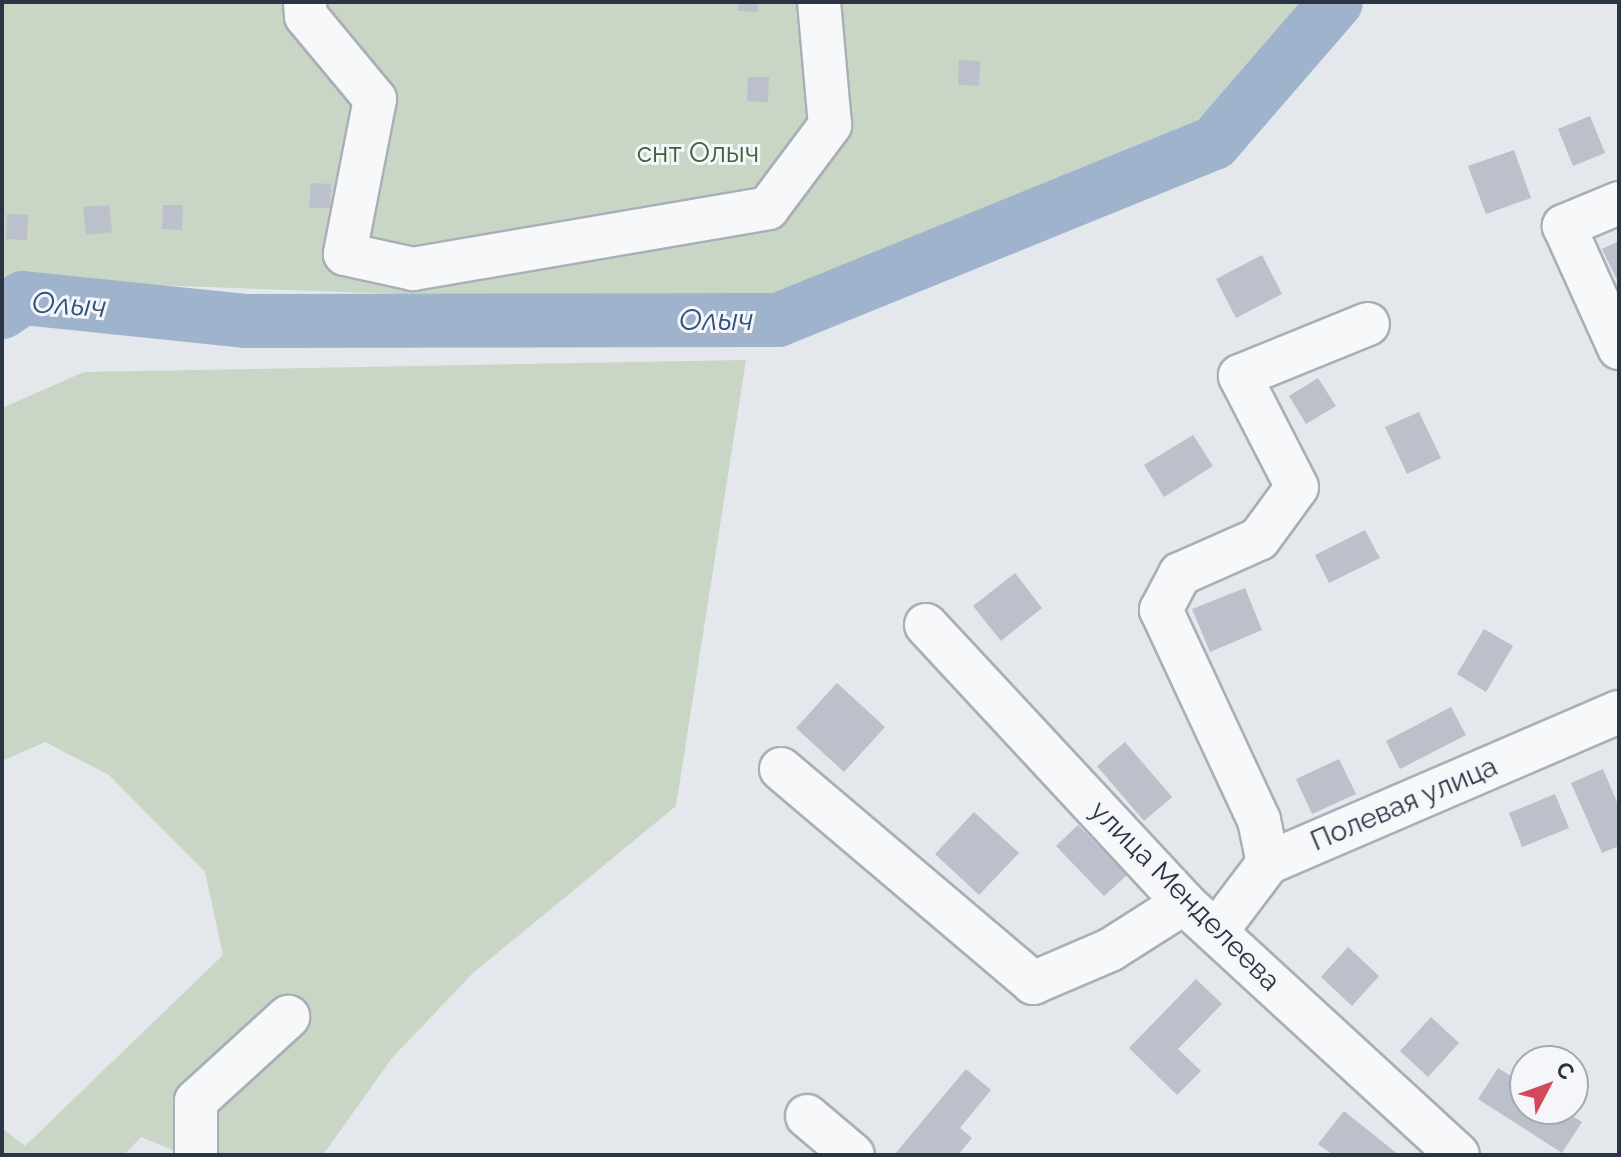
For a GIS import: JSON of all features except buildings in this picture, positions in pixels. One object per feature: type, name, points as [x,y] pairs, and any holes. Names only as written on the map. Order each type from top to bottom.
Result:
[{"type":"street","points":[[305,2],[306,16],[375,99],[345,254],[413,269],[768,208],[830,125],[819,2]]},
{"type":"street","points":[[1619,203],[1564,226],[1619,348]]},
{"type":"street","points":[[1268,863],[1259,820],[1161,610],[1180,574],[1259,539],[1297,487],[1240,376],[1368,324]]},
{"type":"street","name":"улица Менделеева","points":[[926,625],[1184,903],[1458,1155]]},
{"type":"street","name":"Полевая улица","points":[[1216,932],[1268,863],[1619,712]]},
{"type":"street","points":[[781,769],[1033,983],[1110,950],[1184,903]]},
{"type":"street","points":[[196,1155],[196,1101],[288,1017]]},
{"type":"street","points":[[807,1116],[853,1155]]},
{"type":"green space","name":"снт Олыч","points":[[2,2],[1309,2],[1166,153],[909,241],[754,307],[15,280],[2,287]]},
{"type":"green space","points":[[746,360],[676,806],[473,973],[392,1058],[323,1155],[185,1155],[141,1137],[124,1155],[2,1155],[2,1128],[25,1146],[223,955],[205,872],[109,775],[45,742],[2,761],[2,408],[84,372]]},
{"type":"waterway","name":"Олыч","points":[[2,312],[23,298],[245,321],[778,320],[1214,143],[1336,2]]}]
